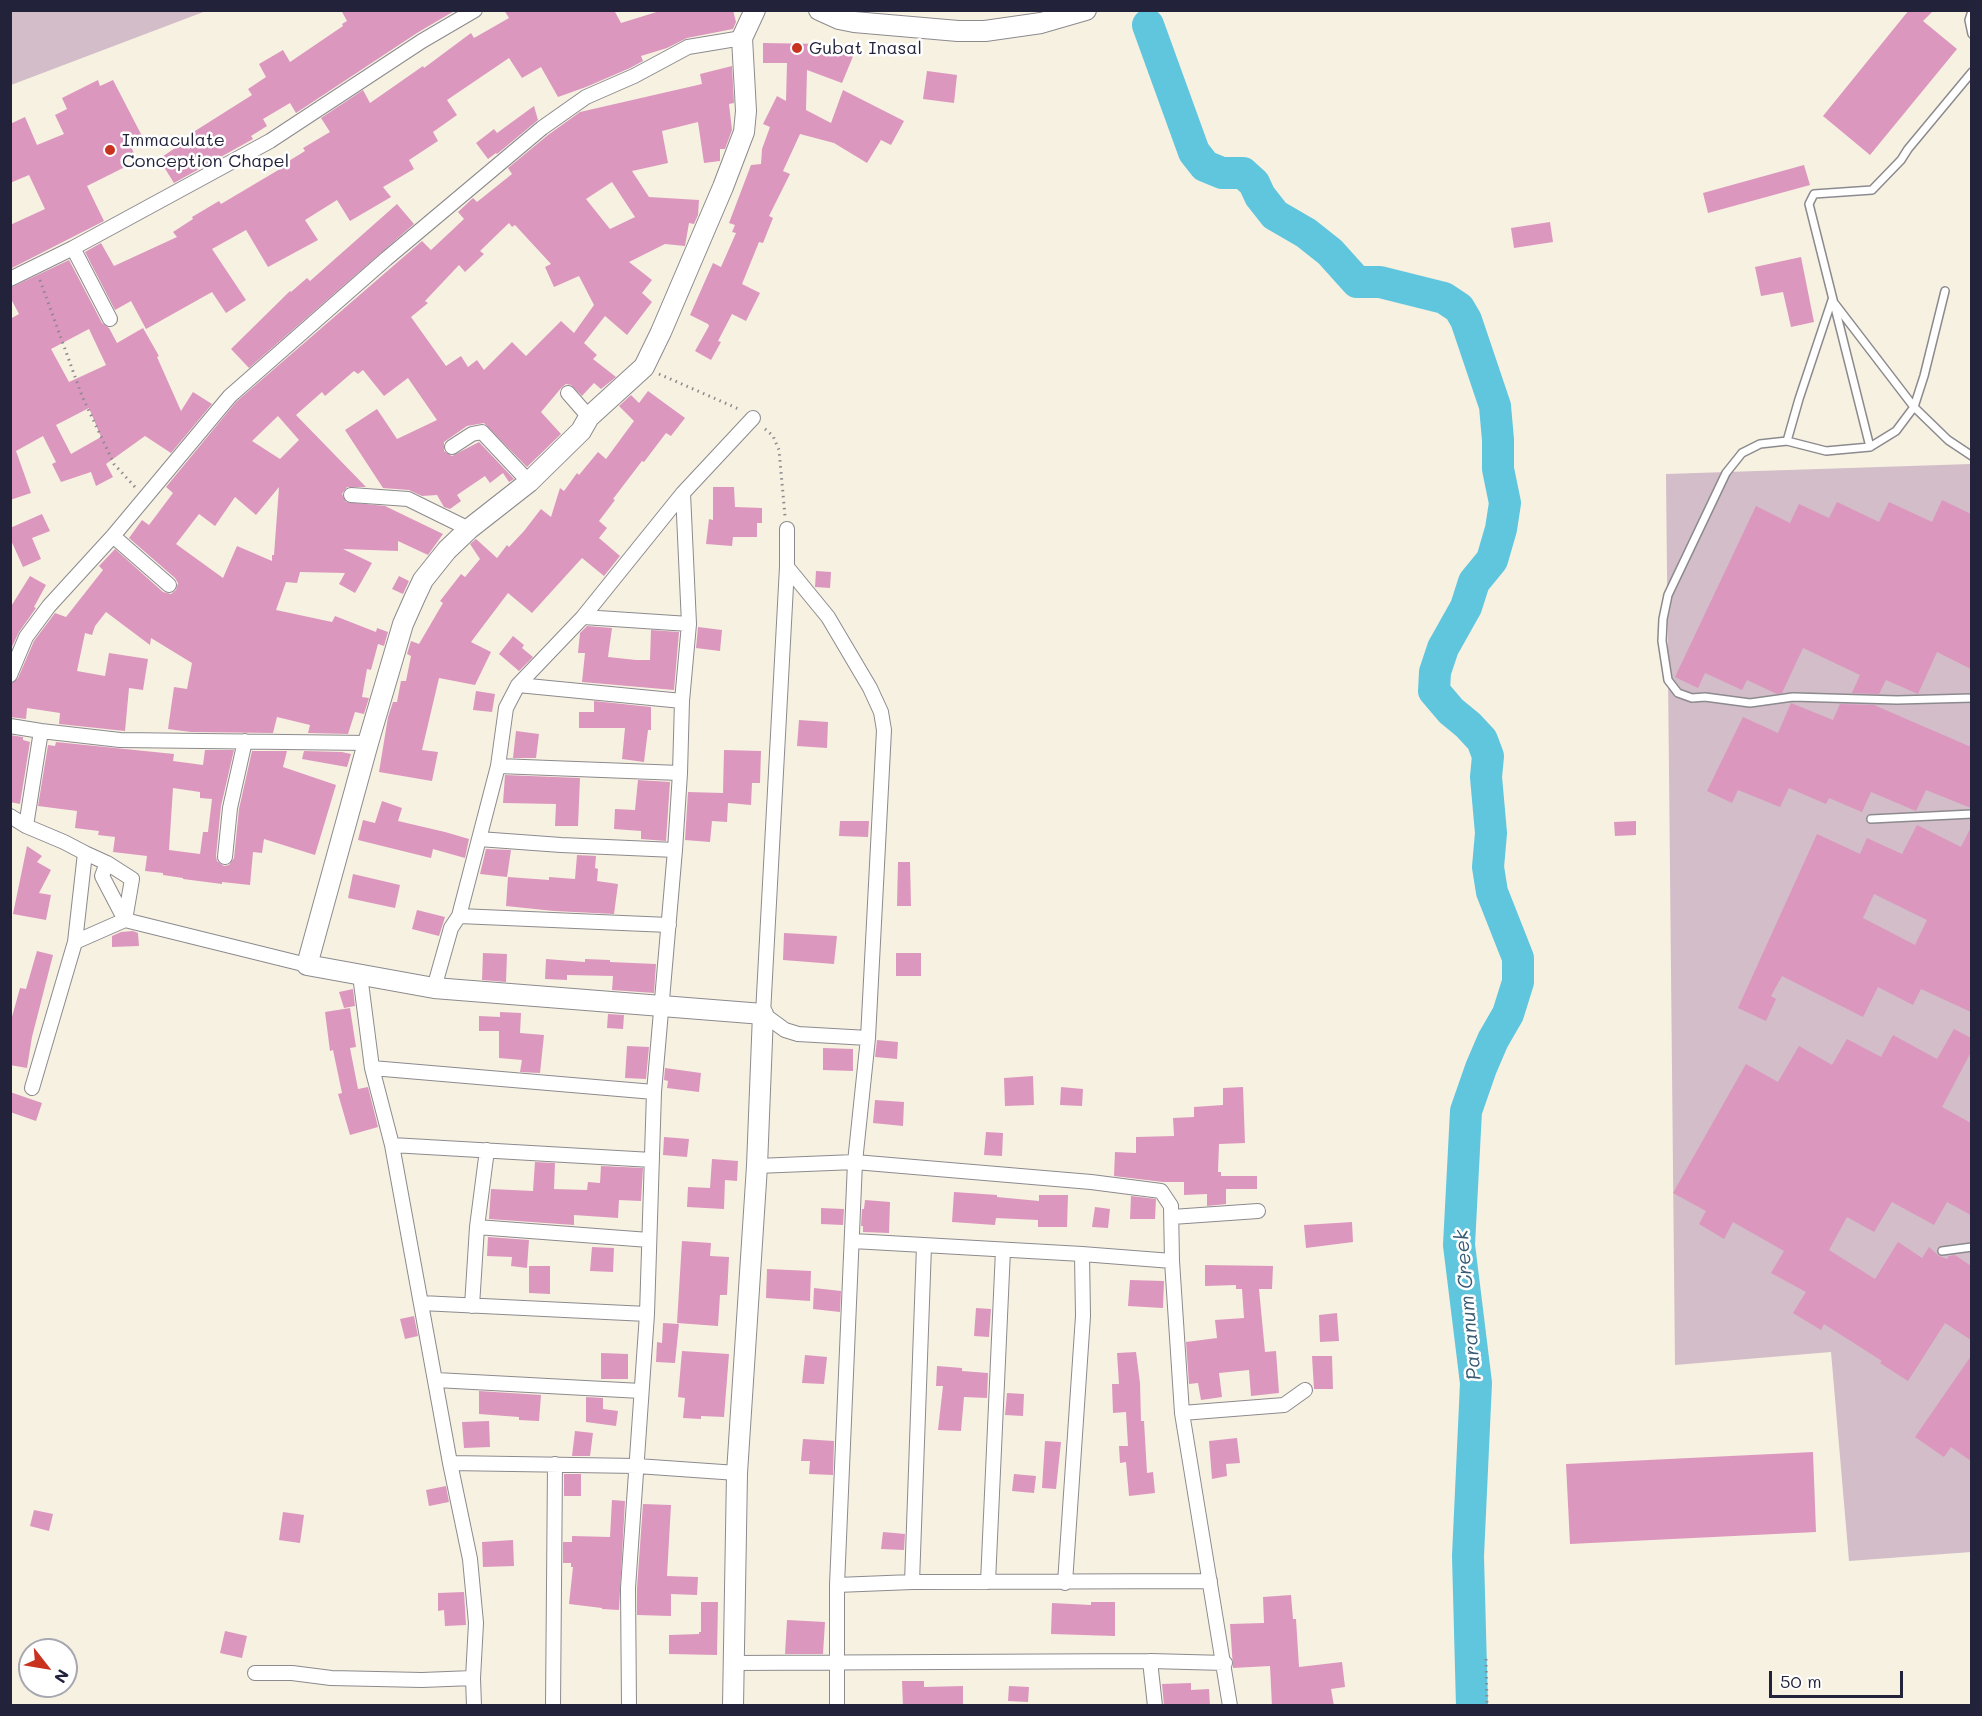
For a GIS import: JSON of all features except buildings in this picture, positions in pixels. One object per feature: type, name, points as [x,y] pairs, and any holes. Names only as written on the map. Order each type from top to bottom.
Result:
[{"type":"street","points":[[10,279],[73,248],[270,141],[423,41],[475,10]]},
{"type":"street","points":[[307,965],[368,743],[404,624],[415,597],[423,580],[447,550],[469,529],[529,482],[581,431],[589,417],[644,367],[723,187],[744,132],[746,111],[742,38],[755,10]]},
{"type":"street","points":[[819,10],[839,19],[854,22],[958,31],[985,31],[1041,23],[1086,10]]},
{"type":"street","points":[[10,675],[26,637],[50,606],[113,536],[230,396],[386,259],[542,128],[586,97],[634,76],[688,47],[742,38]]},
{"type":"street","points":[[73,248],[110,319]]},
{"type":"street","points":[[568,393],[589,417]]},
{"type":"street","points":[[434,988],[451,928],[459,916],[498,766],[506,708],[518,685],[583,617],[683,493],[753,418]]},
{"type":"street","points":[[452,447],[472,434],[482,432],[529,482]]},
{"type":"street","points":[[629,1706],[628,1588],[647,1314],[654,1092],[675,850],[680,773],[681,701],[689,624],[683,493]]},
{"type":"street","points":[[351,495],[408,498],[469,529]]},
{"type":"street","points":[[733,1706],[737,1473],[757,1166],[787,530]]},
{"type":"street","points":[[113,536],[170,585]]},
{"type":"street","points":[[787,567],[828,617],[870,688],[881,712],[884,730],[868,1038],[855,1162],[837,1585],[837,1706]]},
{"type":"street","points":[[583,617],[689,624]]},
{"type":"street","points":[[518,685],[681,701]]},
{"type":"street","points":[[10,726],[120,740],[368,743]]},
{"type":"street","points":[[26,826],[41,731]]},
{"type":"street","points":[[225,857],[230,808],[245,741]]},
{"type":"street","points":[[498,766],[680,773]]},
{"type":"street","points":[[10,816],[26,826],[107,863],[132,879],[125,920]]},
{"type":"street","points":[[479,839],[675,850]]},
{"type":"street","points":[[32,1088],[75,942],[85,853]]},
{"type":"street","points":[[107,863],[102,876],[125,920]]},
{"type":"street","points":[[459,916],[669,926]]},
{"type":"street","points":[[75,942],[125,920],[307,965],[434,988],[763,1014],[785,1030],[798,1034],[868,1038]]},
{"type":"street","points":[[360,975],[372,1068],[392,1145],[471,1570],[476,1623],[474,1706]]},
{"type":"street","points":[[372,1068],[654,1092]]},
{"type":"street","points":[[392,1145],[652,1160]]},
{"type":"street","points":[[472,1306],[477,1227],[487,1150]]},
{"type":"street","points":[[757,1166],[855,1162],[1091,1182],[1161,1191],[1171,1206],[1172,1261],[1182,1413],[1225,1663],[1230,1706]]},
{"type":"street","points":[[1172,1217],[1257,1211]]},
{"type":"street","points":[[477,1227],[649,1240]]},
{"type":"street","points":[[853,1241],[1172,1261]]},
{"type":"street","points":[[912,1582],[924,1246]]},
{"type":"street","points":[[988,1582],[1003,1250]]},
{"type":"street","points":[[1065,1583],[1083,1316],[1082,1254]]},
{"type":"street","points":[[421,1303],[647,1314]]},
{"type":"street","points":[[436,1380],[641,1391]]},
{"type":"street","points":[[1182,1413],[1284,1405],[1305,1390]]},
{"type":"street","points":[[450,1463],[637,1466],[737,1473]]},
{"type":"street","points":[[553,1706],[555,1464]]},
{"type":"street","points":[[837,1585],[912,1582],[1210,1581]]},
{"type":"street","points":[[733,1663],[1150,1661],[1225,1663]]},
{"type":"street","points":[[1150,1661],[1155,1706]]},
{"type":"street","points":[[255,1673],[422,1680],[473,1678]]},
{"type":"lane","points":[[1971,11],[1969,20],[1971,34]]},
{"type":"lane","points":[[1870,447],[1832,300],[1809,204],[1810,198],[1814,194],[1872,190],[1901,160],[1971,72]]},
{"type":"lane","points":[[1945,291],[1914,407],[1896,431],[1870,447],[1826,451],[1787,441],[1760,444],[1742,453],[1726,473],[1668,595],[1663,619],[1662,641],[1668,680],[1678,693],[1692,698],[1705,697],[1750,703],[1793,697],[1897,700],[1971,698]]},
{"type":"lane","points":[[1832,300],[1914,407],[1948,440],[1971,456]]},
{"type":"lane","points":[[1787,441],[1832,300]]},
{"type":"lane","points":[[1871,819],[1971,814]]},
{"type":"lane","points":[[1942,1251],[1971,1247]]},
{"type":"path","points":[[35,267],[82,396],[114,464],[145,497]]},
{"type":"path","points":[[644,367],[738,408],[773,436],[779,450],[787,530]]},
{"type":"path","points":[[1486,1659],[1487,1706]]},
{"type":"shaded area","points":[[11,10],[206,10],[206,11],[11,85]]},
{"type":"shaded area","points":[[1971,464],[1971,1552],[1849,1561],[1831,1352],[1675,1365],[1666,474]]},
{"type":"waterway","points":[[1145,10],[1148,25]]},
{"type":"waterway","name":"Paranum Creek","points":[[1148,25],[1194,152],[1205,166],[1222,173],[1243,173],[1254,183],[1260,196],[1275,215],[1306,233],[1330,252],[1357,282],[1380,282],[1444,298],[1459,308],[1466,320],[1495,406],[1498,469],[1505,503],[1501,529],[1492,560],[1474,582],[1466,607],[1443,648],[1435,672],[1434,691],[1451,711],[1482,740],[1488,756],[1486,777],[1491,833],[1488,867],[1492,892],[1518,958],[1518,982],[1508,1014],[1493,1040],[1466,1111],[1459,1245],[1476,1383],[1468,1556],[1472,1706]]},
{"type":"place","name":"Gubat Inasal","points":[[797,48]]},
{"type":"place","name":"Immaculate Conception Chapel","points":[[110,150]]}]
